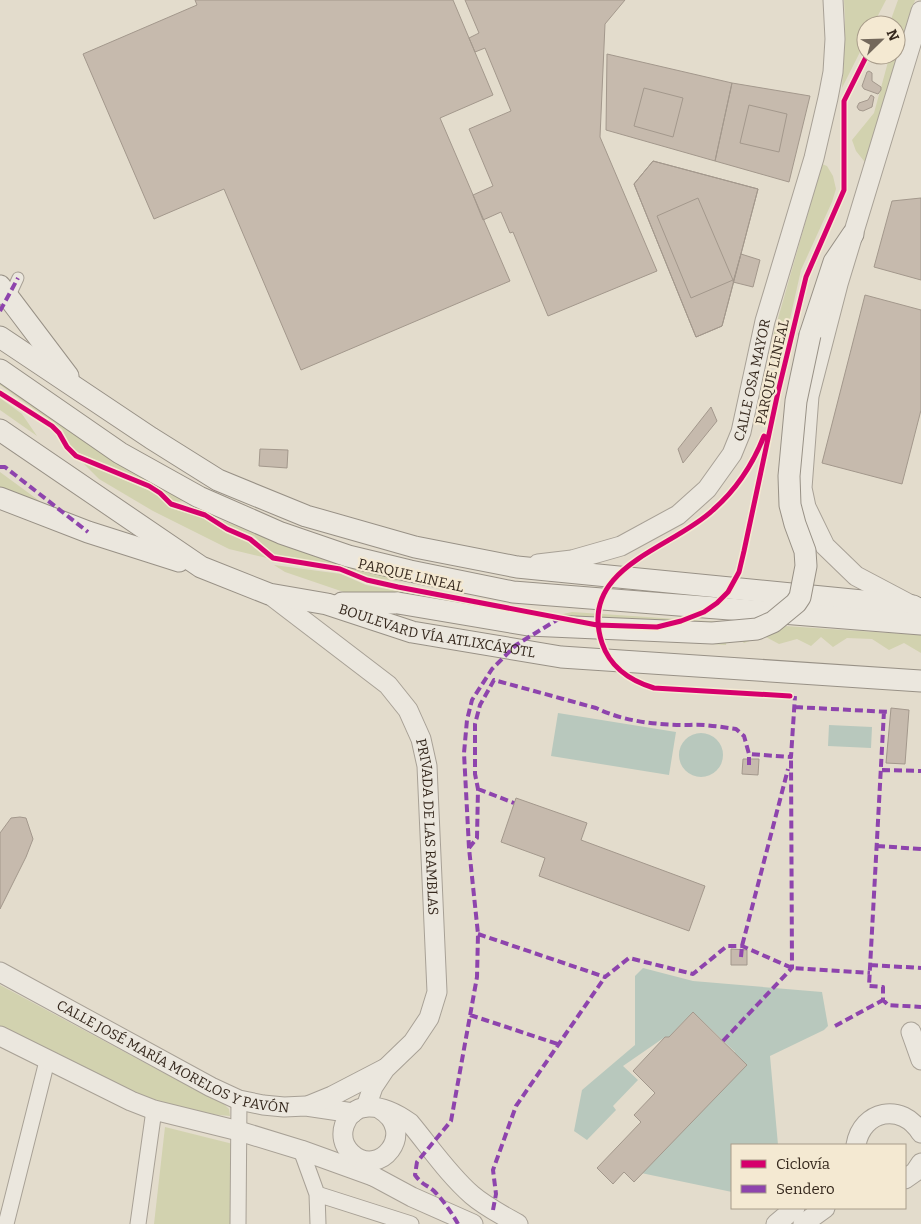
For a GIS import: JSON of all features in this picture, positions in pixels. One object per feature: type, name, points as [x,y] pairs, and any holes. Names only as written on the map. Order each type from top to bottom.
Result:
[{"type":"main road","points":[[327,604],[398,603],[538,625],[712,633],[757,629],[773,622],[796,603],[800,597],[806,566],[805,551],[790,505],[789,476],[796,401],[810,336],[834,262],[853,234]]},
{"type":"main road","points":[[10,285],[79,390]]},
{"type":"main road","points":[[0,337],[150,438],[218,480],[306,516],[415,547],[517,567],[918,613]]},
{"type":"main road","points":[[0,370],[120,453],[199,497],[281,533],[348,556],[513,592],[918,613]]},
{"type":"main road","name":"BOULEVARD VÍA ATLIXCÁYOTL","points":[[0,430],[201,568],[269,594],[327,604],[412,632],[561,657],[921,680]]},
{"type":"main road","points":[[0,498],[88,532],[201,568]]},
{"type":"street","name":"CALLE OSA MAYOR","points":[[517,567],[572,560],[621,546],[678,515],[700,497],[723,469],[732,454],[741,432],[765,321],[814,158],[826,107],[833,72],[833,0]]},
{"type":"street","points":[[918,613],[856,576],[825,546],[806,507],[802,488],[810,396],[853,234],[921,11]]},
{"type":"street","name":"PRIVADA DE LAS RAMBLAS","points":[[269,594],[388,686],[408,710],[421,739],[427,766],[437,992],[429,1018],[412,1042],[385,1069],[374,1087],[366,1110]]},
{"type":"street","name":"CALLE JOSÉ MARÍA MORELOS Y PAVÓN","points":[[0,972],[211,1087],[239,1100],[284,1107],[306,1106],[366,1110],[401,1116],[410,1123],[456,1179],[473,1196],[518,1224]]},
{"type":"street","points":[[911,1032],[921,1060]]},
{"type":"street","points":[[0,1036],[47,1061],[131,1101],[154,1110],[239,1131],[337,1162],[373,1176],[412,1197],[473,1224]]},
{"type":"street","points":[[6,1224],[47,1061]]},
{"type":"street","points":[[306,1106],[332,1096],[385,1069]]},
{"type":"street","points":[[238,1224],[239,1100]]},
{"type":"street","points":[[138,1224],[154,1110]]},
{"type":"street","points":[[337,1162],[358,1158],[369,1161],[379,1159],[387,1154],[393,1146],[396,1137],[395,1127],[391,1118],[366,1110],[345,1123],[343,1140],[346,1148],[358,1158],[373,1176]]},
{"type":"street","points":[[855,1141],[864,1124],[883,1114],[894,1113],[918,1123]]},
{"type":"street","points":[[302,1150],[317,1194],[318,1224]]},
{"type":"street","points":[[906,1178],[915,1172],[921,1163]]},
{"type":"street","points":[[317,1194],[411,1224],[412,1197]]},
{"type":"street","points":[[776,1224],[794,1209]]},
{"type":"street","points":[[803,1224],[824,1209]]},
{"type":"green space","points":[[844,0],[886,0],[878,15],[856,15],[856,60],[842,88]]},
{"type":"green space","points":[[898,0],[915,0],[906,32],[906,15],[893,15]]},
{"type":"green space","points":[[887,65],[897,65],[868,166],[856,151],[852,140],[874,113]]},
{"type":"green space","points":[[822,164],[827,166],[833,176],[836,189],[801,270],[783,350],[779,350],[773,336]]},
{"type":"green space","points":[[0,383],[187,501],[174,502],[160,488],[79,453],[71,447],[62,429],[0,385]]},
{"type":"green space","points":[[0,398],[22,414],[37,436],[0,410]]},
{"type":"green space","points":[[81,461],[155,493],[170,508],[204,518],[226,533],[248,541],[267,558],[229,549],[153,511],[99,479]]},
{"type":"green space","points":[[0,472],[60,516],[0,487]]},
{"type":"green space","points":[[221,520],[346,565],[404,582],[366,577],[342,568],[274,556],[254,536],[228,526]]},
{"type":"green space","points":[[274,565],[341,574],[366,585],[543,619],[379,604],[285,572]]},
{"type":"green space","points":[[572,612],[921,635],[921,653],[904,643],[889,650],[872,639],[847,638],[833,647],[821,637],[811,646],[797,639],[779,644],[764,636],[744,643],[728,630],[726,645],[553,633],[550,617]]},
{"type":"green space","points":[[0,985],[158,1070],[221,1101],[229,1109],[230,1116],[187,1112],[159,1105],[0,1028]]},
{"type":"green space","points":[[165,1127],[233,1144],[235,1224],[154,1224]]},
{"type":"shaded area","points":[[558,713],[676,732],[669,775],[551,756]]},
{"type":"shaded area","points":[[829,725],[872,727],[871,748],[828,746]]},
{"type":"shaded area","points":[[705,733],[717,739],[722,746],[722,764],[717,771],[710,776],[697,777],[685,771],[680,764],[679,751],[685,739],[692,734]]},
{"type":"shaded area","points":[[643,968],[693,981],[822,992],[828,1026],[824,1030],[770,1056],[778,1144],[731,1144],[731,1192],[622,1169],[735,1052],[693,1012],[669,1037],[665,1037],[623,1066],[638,1080],[613,1106],[616,1110],[587,1140],[574,1131],[582,1090],[635,1045],[635,976]]},
{"type":"building","points":[[195,0],[453,0],[493,95],[440,118],[510,281],[301,370],[224,189],[154,219],[83,54],[197,5]]},
{"type":"building","points":[[465,0],[625,0],[605,24],[600,137],[657,271],[548,316],[513,232],[510,233],[501,212],[483,220],[473,195],[493,186],[469,129],[511,111],[485,48],[475,52],[469,38],[479,33]]},
{"type":"building","points":[[607,54],[732,83],[715,161],[606,130]]},
{"type":"building","points":[[869,71],[872,73],[872,81],[881,87],[878,94],[864,89],[862,86]]},
{"type":"building","points":[[732,83],[810,96],[789,182],[715,161]]},
{"type":"building","points":[[644,88],[683,98],[673,137],[634,126]]},
{"type":"building","points":[[871,95],[874,97],[872,107],[863,111],[859,110],[857,107],[859,103],[868,100]]},
{"type":"building","points":[[749,105],[787,114],[779,152],[740,143]]},
{"type":"building","points":[[653,161],[758,189],[722,326],[696,337],[634,184]]},
{"type":"building","points":[[653,161],[758,189],[722,326],[696,337],[634,184]]},
{"type":"building","points":[[698,198],[733,280],[691,298],[657,216]]},
{"type":"building","points":[[921,198],[921,280],[874,267],[892,201]]},
{"type":"building","points":[[741,254],[760,260],[753,287],[733,282]]},
{"type":"building","points":[[865,295],[921,310],[921,410],[902,484],[822,463]]},
{"type":"building","points":[[711,407],[717,421],[683,463],[678,449]]},
{"type":"building","points":[[260,449],[288,450],[287,468],[259,466]]},
{"type":"building","points":[[891,708],[909,710],[905,764],[886,763]]},
{"type":"building","points":[[743,759],[759,759],[758,775],[742,774]]},
{"type":"building","points":[[516,798],[587,823],[581,840],[705,886],[689,931],[539,876],[545,858],[501,842]]},
{"type":"building","points":[[11,818],[26,818],[33,839],[0,909],[0,833]]},
{"type":"building","points":[[731,949],[747,950],[747,965],[731,965]]},
{"type":"building","points":[[693,1012],[747,1065],[634,1182],[624,1172],[613,1184],[597,1168],[641,1122],[634,1115],[655,1093],[633,1071],[665,1037],[669,1037]]},
{"type":"marked path","points":[[0,311],[18,278]]},
{"type":"marked path","points":[[0,467],[5,467],[88,532]]},
{"type":"marked path","points":[[458,1224],[437,1195],[415,1175],[417,1162],[451,1121],[477,977],[478,934],[469,848],[464,753],[467,720],[472,700],[492,669],[516,645],[560,618]]},
{"type":"marked path","points":[[469,848],[477,838],[478,789],[475,774],[475,724],[480,705],[494,680],[596,708],[630,720],[678,725],[707,725],[736,729],[744,736],[749,754],[791,757],[795,696]]},
{"type":"marked path","points":[[795,707],[890,712]]},
{"type":"marked path","points":[[884,711],[869,986],[883,987],[883,1000],[888,1005],[921,1007]]},
{"type":"marked path","points":[[749,754],[749,765]]},
{"type":"marked path","points":[[723,1041],[792,968],[791,757]]},
{"type":"marked path","points":[[741,957],[742,946],[788,769]]},
{"type":"marked path","points":[[882,770],[921,771]]},
{"type":"marked path","points":[[478,789],[514,803]]},
{"type":"marked path","points":[[877,846],[921,849]]},
{"type":"marked path","points":[[478,934],[605,977],[629,958],[693,974],[727,946],[742,946],[792,968],[870,973]]},
{"type":"marked path","points":[[870,965],[921,968]]},
{"type":"marked path","points":[[493,1210],[496,1194],[493,1170],[516,1106],[605,977]]},
{"type":"marked path","points":[[835,1026],[883,1000]]},
{"type":"marked path","points":[[470,1015],[558,1044]]},
{"type":"cycle path","name":"PARQUE LINEAL","points":[[0,393],[52,426],[76,456],[149,486],[160,493],[171,504],[205,515],[227,529],[250,539],[273,558],[340,569],[367,580],[398,587],[597,625],[657,627],[681,621],[704,612],[717,603],[728,592],[739,572],[778,392],[806,277],[844,190],[844,101],[862,65]]},
{"type":"cycle path","name":"PARQUE LINEAL","points":[[764,436],[755,457],[743,476],[713,510],[695,524],[653,549],[615,578],[603,596],[598,617],[602,643],[610,659],[622,672],[645,685],[654,688],[790,696]]}]
